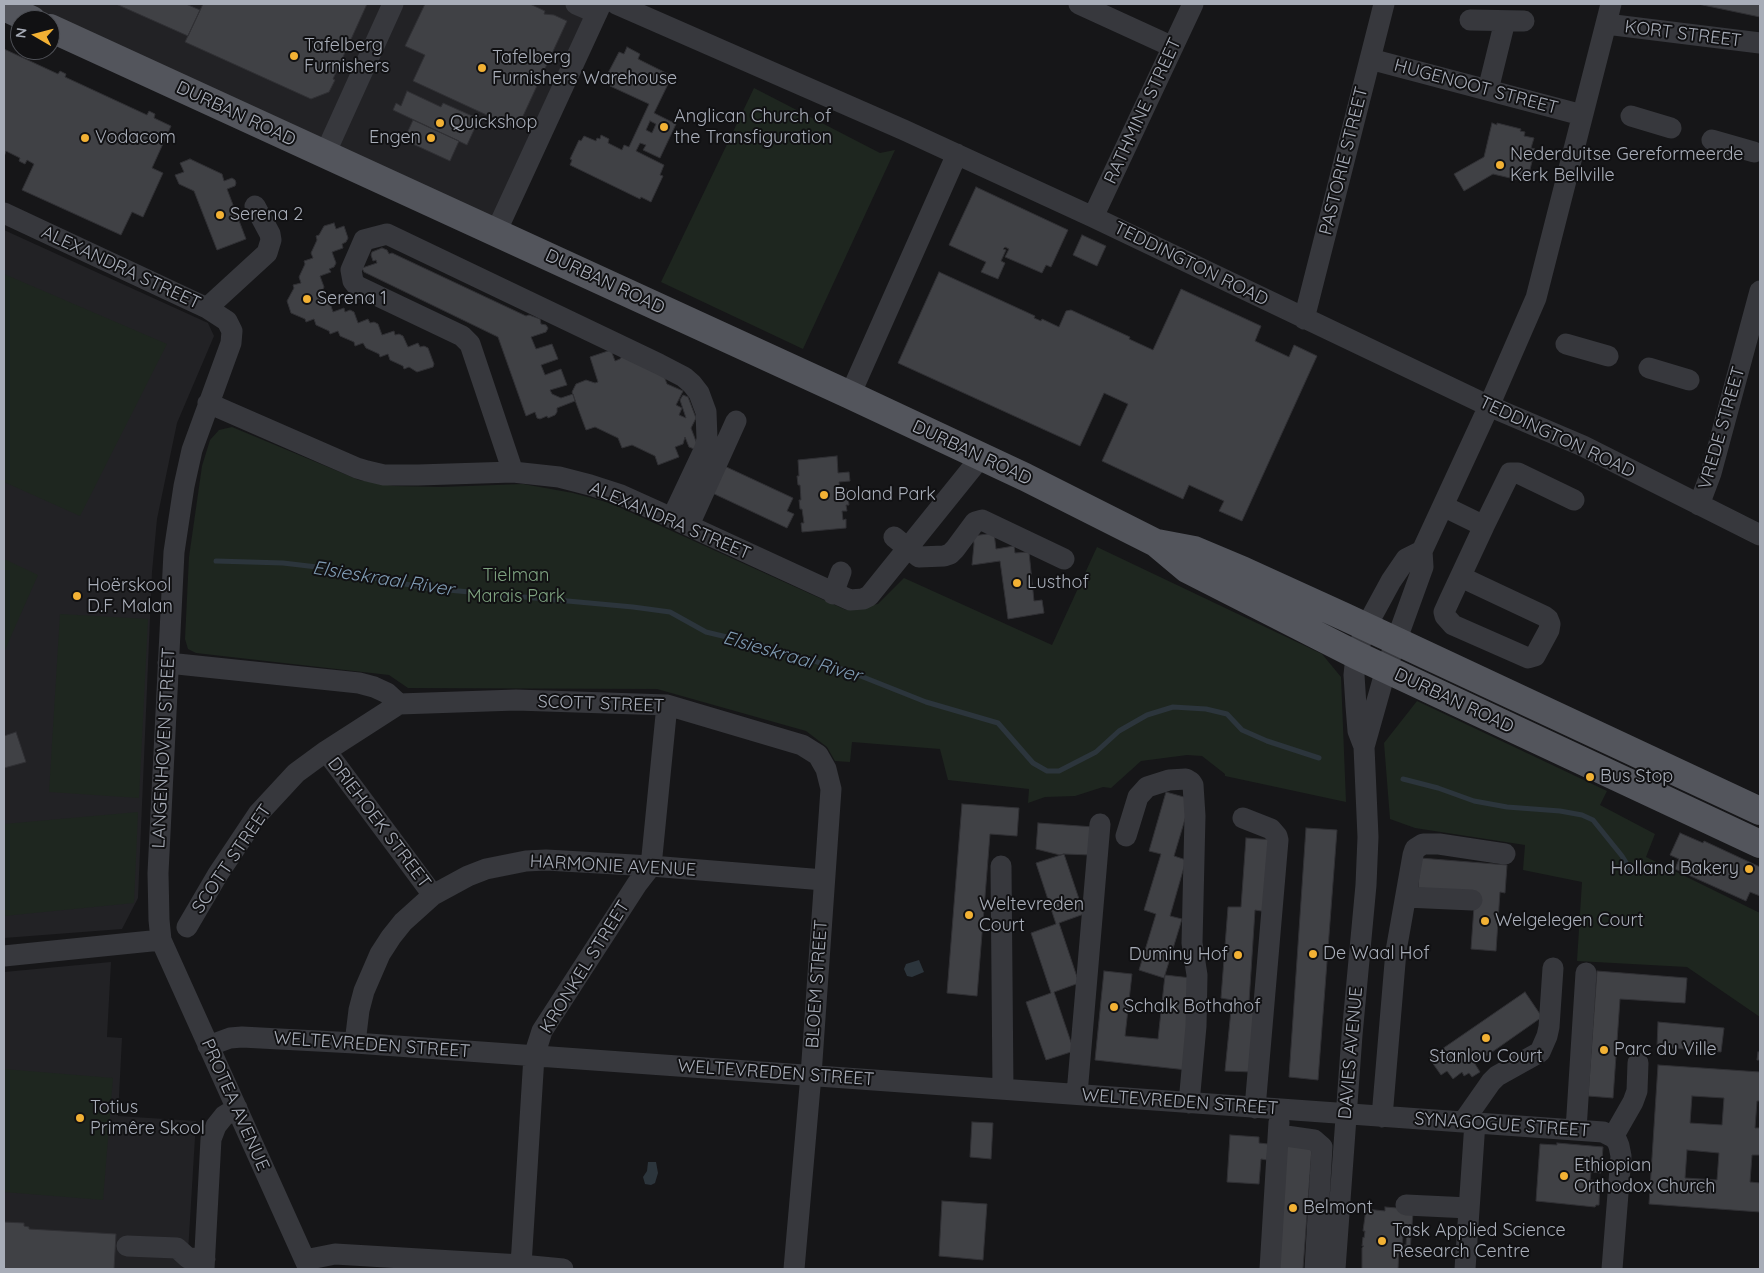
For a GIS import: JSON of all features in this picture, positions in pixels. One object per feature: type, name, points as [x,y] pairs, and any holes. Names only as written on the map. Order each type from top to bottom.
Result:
[{"type":"main road","name":"DURBAN ROAD","points":[[60,33],[981,457],[1156,543],[1186,568],[1356,655],[1760,844]]},
{"type":"main road","name":"DURBAN ROAD","points":[[1156,543],[1194,550],[1366,627],[1760,811]]},
{"type":"street","points":[[325,154],[393,4]]},
{"type":"street","points":[[496,232],[599,8],[576,4]]},
{"type":"street","name":"TEDDINGTON ROAD","points":[[616,4],[957,154],[1093,217],[1489,406],[1583,446],[1760,535]]},
{"type":"street","points":[[1079,4],[1173,47]]},
{"type":"street","name":"RATHMINE STREET","points":[[1093,217],[1193,4]]},
{"type":"street","name":"PASTORIE STREET","points":[[1304,319],[1384,4]]},
{"type":"street","points":[[1422,550],[1489,406],[1536,298],[1611,4]]},
{"type":"street","points":[[1470,20],[1514,21],[1488,90]]},
{"type":"street","name":"KORT STREET","points":[[1606,24],[1760,43]]},
{"type":"street","name":"HUGENOOT STREET","points":[[1370,59],[1582,115]]},
{"type":"street","points":[[1631,116],[1671,128]]},
{"type":"street","points":[[1712,140],[1754,152]]},
{"type":"street","points":[[850,395],[957,154]]},
{"type":"street","points":[[207,308],[268,252],[271,240],[270,234],[255,206]]},
{"type":"street","name":"ALEXANDRA STREET","points":[[4,213],[207,308],[227,321],[232,331]]},
{"type":"street","points":[[513,472],[470,344],[462,336],[357,286],[353,281],[351,270],[364,240],[387,234],[659,364],[684,377],[692,384],[701,397],[706,412],[707,439],[680,522]]},
{"type":"street","name":"VREDE STREET","points":[[1699,506],[1711,473],[1760,291]]},
{"type":"street","name":"LANGENHOVEN STREET","points":[[161,940],[157,892],[174,552],[192,450],[231,343],[232,331]]},
{"type":"street","points":[[1566,344],[1608,356]]},
{"type":"street","points":[[1649,368],[1689,380]]},
{"type":"street","name":"ALEXANDRA STREET","points":[[208,403],[357,468],[384,475],[513,472],[559,477],[590,485],[621,495],[833,594],[850,600],[863,599],[869,596],[901,543],[981,457]]},
{"type":"street","points":[[680,522],[736,421]]},
{"type":"street","points":[[1461,577],[1548,619],[1550,624],[1549,630],[1535,656],[1528,658],[1453,625],[1448,621],[1444,612],[1510,473],[1518,473],[1574,500]]},
{"type":"street","points":[[1443,506],[1484,526]]},
{"type":"street","points":[[901,543],[919,558],[947,555],[956,549],[975,522],[982,520],[1064,559]]},
{"type":"street","name":"DAVIES AVENUE","points":[[1335,1269],[1346,1114],[1366,885],[1368,837],[1364,747],[1358,731],[1354,674],[1356,655],[1366,627],[1379,600],[1406,559],[1422,550],[1423,567],[1395,641],[1364,747]]},
{"type":"street","points":[[833,594],[841,572]]},
{"type":"street","points":[[168,663],[359,683],[387,693],[399,704]]},
{"type":"street","name":"SCOTT STREET","points":[[188,927],[218,874],[258,814],[296,773],[326,751],[399,704],[516,700],[666,705],[802,745],[818,756],[826,769],[831,788]]},
{"type":"street","name":"KRONKEL STREET","points":[[521,1265],[534,1056],[542,1031],[650,866],[666,705]]},
{"type":"street","name":"DRIEHOEK STREET","points":[[326,751],[433,895]]},
{"type":"street","points":[[1126,836],[1138,797],[1147,787],[1169,780],[1186,779],[1191,782],[1193,785],[1195,816],[1192,943],[1197,975],[1196,1026],[1189,1103]]},
{"type":"street","name":"BLOEM STREET","points":[[794,1269],[811,1075],[831,788]]},
{"type":"street","points":[[1243,818],[1271,829],[1278,840],[1255,1108]]},
{"type":"street","points":[[1077,1094],[1100,824]]},
{"type":"street","points":[[1382,1117],[1392,981],[1398,935],[1413,855],[1419,846],[1423,844],[1439,844],[1504,854]]},
{"type":"street","name":"HARMONIE AVENUE","points":[[355,1043],[359,1010],[364,991],[380,954],[403,922],[433,895],[450,884],[474,873],[506,864],[526,861],[650,866],[824,880]]},
{"type":"street","points":[[1000,866],[1003,1089]]},
{"type":"street","points":[[1406,897],[1472,900]]},
{"type":"street","points":[[4,956],[161,940]]},
{"type":"street","name":"PROTEA AVENUE","points":[[161,940],[307,1265]]},
{"type":"street","points":[[1470,1258],[1469,1122],[1491,1082],[1497,1076],[1540,1052],[1550,1027],[1553,968]]},
{"type":"street","points":[[1576,1130],[1586,973]]},
{"type":"street","name":"WELTEVREDEN STREET","points":[[208,1046],[230,1038],[355,1043],[1346,1114]]},
{"type":"street","points":[[1613,1137],[1633,1102],[1636,1091],[1638,1063]]},
{"type":"street","points":[[127,1246],[177,1248],[188,1258],[204,1264],[211,1139],[216,1126],[224,1116],[237,1108]]},
{"type":"street","points":[[1270,1269],[1280,1110]]},
{"type":"street","name":"SYNAGOGUE STREET","points":[[1346,1114],[1603,1132],[1613,1137],[1619,1146],[1621,1156],[1612,1269]]},
{"type":"street","points":[[1279,1135],[1314,1140],[1322,1146],[1315,1269]]},
{"type":"street","points":[[1406,1205],[1469,1208]]},
{"type":"street","points":[[307,1265],[335,1254],[563,1269]]},
{"type":"shaded area","points":[[4,4],[570,4],[594,14],[495,230],[60,30],[60,10],[17,10]]},
{"type":"shaded area","name":"Hoërskool D.F. Malan","points":[[4,230],[208,323],[214,336],[177,423],[157,519],[152,572],[138,898],[122,929],[4,938]]},
{"type":"shaded area","points":[[919,960],[924,972],[912,977],[907,976],[904,969],[906,964]]},
{"type":"shaded area","name":"Totius Primêre Skool","points":[[111,962],[107,1037],[122,1038],[118,1116],[196,1121],[187,1269],[4,1269],[4,972]]},
{"type":"shaded area","points":[[648,1162],[656,1162],[658,1173],[655,1183],[651,1185],[645,1184],[643,1177],[647,1171]]},
{"type":"green space","points":[[754,88],[880,153],[895,150],[803,349],[661,282]]},
{"type":"green space","points":[[4,274],[167,344],[80,516],[4,482]]},
{"type":"green space","name":"Tielman Marais Park","points":[[232,427],[359,480],[394,486],[441,487],[523,484],[573,493],[610,503],[846,610],[878,604],[904,578],[1052,645],[1097,547],[1322,654],[1341,677],[1346,802],[1225,776],[1225,774],[1202,756],[1187,755],[1141,761],[1111,788],[1103,787],[1075,796],[1045,797],[1028,803],[1029,789],[948,780],[940,749],[852,742],[850,762],[835,761],[827,747],[806,731],[657,689],[408,688],[389,675],[196,653],[188,649],[185,639],[189,557],[202,466],[210,440],[219,430]]},
{"type":"green space","points":[[4,559],[38,575],[4,652]]},
{"type":"green space","points":[[60,614],[148,619],[139,798],[49,792]]},
{"type":"green space","points":[[1417,701],[1607,791],[1600,805],[1655,834],[1646,857],[1760,913],[1760,1017],[1687,967],[1577,961],[1582,882],[1523,870],[1525,845],[1415,828],[1390,819],[1384,743]]},
{"type":"green space","points":[[138,812],[134,903],[4,916],[4,824]]},
{"type":"green space","points":[[4,1069],[113,1078],[103,1200],[4,1192]]},
{"type":"building","points":[[116,4],[186,4],[200,10],[188,36]]},
{"type":"building","points":[[203,4],[367,4],[329,92],[311,99],[185,42]]},
{"type":"building","name":"Tafelberg Furnishers Warehouse","points":[[425,4],[530,4],[545,11],[544,14],[554,15],[567,21],[517,129],[413,81],[425,55],[405,46]]},
{"type":"building","points":[[1698,4],[1760,4],[1760,17]]},
{"type":"building","name":"Anglican Church of the Transfiguration","points":[[627,47],[640,54],[638,59],[672,76],[654,113],[676,124],[660,158],[643,150],[646,145],[640,143],[636,151],[664,165],[660,175],[663,176],[651,202],[641,197],[640,199],[570,165],[572,160],[570,159],[579,140],[581,141],[584,136],[596,141],[597,138],[600,139],[601,135],[609,139],[608,143],[622,150],[624,145],[629,147],[649,104],[610,86],[613,80],[611,79],[612,77],[607,75],[619,52],[624,54]],"holes":[[[650,121],[656,124],[652,133],[646,130]]]},
{"type":"building","name":"Vodacom","points":[[4,49],[10,52],[10,60],[28,60],[58,74],[60,71],[66,74],[65,77],[147,115],[149,111],[155,114],[154,118],[171,126],[152,168],[163,173],[143,217],[132,212],[121,235],[22,190],[34,164],[27,160],[25,164],[19,161],[20,158],[6,151],[4,157]]},
{"type":"building","points":[[407,91],[441,107],[443,103],[479,119],[467,145],[393,110],[396,103],[401,106]]},
{"type":"building","points":[[413,120],[459,141],[450,161],[404,140]]},
{"type":"building","name":"Nederduitse Gereformeerde Kerk Bellville","points":[[1492,123],[1521,129],[1520,131],[1525,132],[1524,136],[1534,138],[1531,148],[1535,149],[1527,182],[1493,174],[1464,191],[1454,174],[1484,157]]},
{"type":"building","name":"Serena 2","points":[[190,159],[222,174],[224,181],[232,178],[235,180],[235,186],[227,189],[246,239],[217,250],[194,191],[179,184],[175,175],[184,172],[180,163]]},
{"type":"building","points":[[976,187],[1068,230],[1051,267],[1046,265],[1042,273],[1005,257],[1009,249],[1005,247],[1003,249],[1006,250],[1001,261],[1005,263],[998,279],[981,272],[986,262],[949,245]]},
{"type":"building","name":"Serena 1","points":[[334,223],[336,229],[344,226],[348,238],[342,244],[343,248],[332,252],[336,263],[334,267],[329,269],[331,272],[320,276],[324,287],[318,293],[320,297],[329,300],[333,312],[344,308],[345,312],[350,310],[354,312],[358,323],[368,319],[370,323],[378,324],[382,335],[394,331],[395,335],[403,336],[408,347],[418,343],[420,347],[428,348],[434,364],[433,367],[417,372],[409,367],[404,369],[403,366],[390,360],[388,354],[380,357],[379,354],[366,348],[363,343],[355,346],[354,342],[340,336],[338,331],[330,334],[329,331],[316,325],[314,319],[306,322],[305,319],[291,313],[287,301],[294,288],[293,285],[301,283],[299,277],[305,264],[304,261],[313,258],[311,253],[317,240],[316,236],[319,235],[324,226]]},
{"type":"building","points":[[1082,235],[1106,246],[1097,266],[1073,255]]},
{"type":"building","points":[[382,248],[387,250],[389,254],[392,253],[526,316],[529,315],[540,319],[541,324],[546,325],[548,328],[546,332],[531,337],[536,349],[552,344],[558,359],[541,365],[545,375],[561,369],[567,385],[550,390],[552,394],[561,398],[573,394],[575,401],[557,408],[555,415],[548,418],[547,416],[540,419],[537,418],[535,412],[526,416],[498,337],[364,272],[362,268],[377,263],[376,260],[373,261],[372,252]]},
{"type":"building","points":[[939,272],[1035,316],[1034,318],[1041,321],[1042,319],[1059,327],[1066,311],[1071,310],[1130,337],[1129,339],[1153,350],[1181,289],[1261,326],[1255,341],[1289,357],[1294,345],[1317,356],[1242,521],[1219,511],[1224,501],[1189,485],[1183,499],[1102,461],[1128,404],[1104,393],[1080,446],[898,363]]},
{"type":"building","points":[[611,350],[615,361],[622,356],[664,376],[667,384],[683,391],[676,405],[682,408],[679,415],[686,418],[680,400],[683,395],[688,397],[696,418],[691,428],[697,444],[694,449],[689,447],[685,437],[683,444],[675,447],[679,457],[658,465],[655,456],[632,445],[622,448],[618,438],[595,427],[586,430],[572,392],[576,384],[586,380],[598,382],[590,357]]},
{"type":"building","name":"Boland Park","points":[[837,456],[838,473],[849,472],[850,481],[839,482],[840,490],[847,489],[849,505],[846,505],[847,511],[842,511],[843,520],[846,519],[846,528],[802,532],[801,523],[804,523],[799,500],[801,500],[797,476],[799,476],[798,460]]},
{"type":"building","points":[[720,464],[793,498],[787,511],[794,514],[787,528],[708,491]]},
{"type":"building","name":"Lusthof","points":[[994,533],[996,549],[1014,546],[1015,553],[1029,552],[1034,601],[1042,600],[1044,613],[1008,619],[1000,561],[972,565],[973,536]]},
{"type":"building","points":[[16,732],[26,762],[4,768],[4,736]]},
{"type":"building","name":"Schalk Bothahof","points":[[1166,792],[1191,799],[1174,856],[1186,860],[1170,916],[1182,919],[1164,978],[1139,970],[1156,914],[1144,910],[1161,854],[1149,851]]},
{"type":"building","name":"Weltevreden Court","points":[[962,804],[1019,808],[1017,836],[990,834],[977,996],[947,993]]},
{"type":"building","name":"Weltevreden Court","points":[[1038,823],[1094,827],[1091,855],[1060,855],[1036,849]]},
{"type":"building","name":"De Waal Hof","points":[[1306,828],[1337,830],[1318,1080],[1289,1077]]},
{"type":"building","points":[[1680,833],[1703,843],[1704,841],[1760,867],[1760,896],[1750,892],[1746,901],[1675,869],[1679,859],[1670,855]]},
{"type":"building","name":"Duminy Hof","points":[[1246,838],[1274,840],[1267,912],[1255,910],[1249,1002],[1259,1003],[1252,1072],[1225,1071],[1232,1000],[1221,998],[1228,907],[1241,907]]},
{"type":"building","name":"Weltevreden Court","points":[[1064,854],[1084,914],[1059,923],[1079,983],[1054,992],[1074,1051],[1046,1060],[1026,1002],[1051,993],[1031,933],[1056,924],[1036,863]]},
{"type":"building","name":"Welgelegen Court","points":[[1420,858],[1507,865],[1505,893],[1500,892],[1496,951],[1471,949],[1475,892],[1418,888]]},
{"type":"building","name":"Schalk Bothahof","points":[[1104,971],[1132,974],[1125,1036],[1158,1039],[1165,975],[1191,978],[1187,1070],[1095,1060]]},
{"type":"building","name":"Parc du Ville","points":[[1597,971],[1687,978],[1685,1003],[1620,999],[1613,1098],[1588,1096]]},
{"type":"building","name":"Stanlou Court","points":[[1525,992],[1542,1017],[1475,1064],[1480,1072],[1472,1077],[1469,1073],[1464,1076],[1462,1072],[1453,1079],[1447,1071],[1441,1075],[1429,1058]]},
{"type":"building","name":"Parc du Ville","points":[[1658,1022],[1724,1028],[1721,1052],[1657,1047]]},
{"type":"building","name":"Parc du Ville","points":[[1758,1052],[1760,1052],[1760,1060],[1757,1060]]},
{"type":"building","points":[[1658,1065],[1760,1072],[1760,1101],[1757,1101],[1755,1128],[1760,1128],[1760,1155],[1752,1155],[1750,1182],[1760,1183],[1760,1212],[1649,1204]],"holes":[[[1692,1096],[1724,1098],[1722,1125],[1690,1123]],[[1687,1150],[1719,1153],[1717,1180],[1685,1178]]]},
{"type":"building","points":[[972,1122],[993,1123],[991,1159],[970,1157]]},
{"type":"building","points":[[1230,1135],[1259,1137],[1259,1143],[1268,1144],[1267,1160],[1261,1159],[1259,1184],[1227,1182]]},
{"type":"building","name":"Ethiopian Orthodox Church","points":[[1557,1143],[1603,1147],[1601,1173],[1591,1172],[1590,1180],[1600,1181],[1599,1205],[1595,1207],[1536,1201],[1540,1144],[1557,1145]]},
{"type":"building","name":"Belmont","points":[[1284,1145],[1312,1147],[1303,1269],[1275,1269]]},
{"type":"building","points":[[942,1201],[987,1204],[983,1260],[939,1256]]},
{"type":"building","name":"Task Applied Science Research Centre","points":[[1385,1207],[1409,1209],[1413,1213],[1410,1250],[1399,1249],[1398,1269],[1362,1269],[1362,1248],[1364,1246],[1362,1246],[1365,1231],[1363,1231],[1366,1209],[1385,1211]],"holes":[[[1404,1227],[1407,1227],[1406,1245],[1402,1245]]]},
{"type":"building","points":[[4,1222],[24,1223],[24,1226],[29,1227],[29,1229],[116,1234],[114,1269],[4,1269]]},
{"type":"waterway","name":"Elsieskraal River","points":[[216,561],[283,563],[317,567],[426,588],[670,612],[706,632],[756,644],[848,671],[926,702],[998,723],[1033,763],[1047,771],[1059,771],[1096,752],[1119,731],[1147,715],[1173,707],[1206,709],[1227,714],[1242,730],[1267,741],[1319,758]]},
{"type":"waterway","name":"Elsieskraal River","points":[[1403,779],[1438,788],[1474,801],[1507,807],[1560,811],[1582,815],[1593,820],[1630,869]]},
{"type":"place","name":"Tafelberg Furnishers","points":[[294,56]]},
{"type":"place","name":"Tafelberg Furnishers Warehouse","points":[[482,68]]},
{"type":"place","name":"Quickshop","points":[[440,123]]},
{"type":"place","name":"Anglican Church of the Transfiguration","points":[[664,127]]},
{"type":"place","name":"Vodacom","points":[[85,138]]},
{"type":"place","name":"Engen","points":[[431,138]]},
{"type":"place","name":"Nederduitse Gereformeerde Kerk Bellville","points":[[1500,165]]},
{"type":"place","name":"Serena 2","points":[[220,215]]},
{"type":"place","name":"Serena 1","points":[[307,299]]},
{"type":"place","name":"Boland Park","points":[[824,495]]},
{"type":"place","name":"Lusthof","points":[[1017,583]]},
{"type":"place","name":"Hoërskool D.F. Malan","points":[[77,596]]},
{"type":"place","name":"Bus Stop","points":[[1590,777]]},
{"type":"place","name":"Holland Bakery","points":[[1749,869]]},
{"type":"place","name":"Weltevreden Court","points":[[969,915]]},
{"type":"place","name":"Welgelegen Court","points":[[1485,921]]},
{"type":"place","name":"De Waal Hof","points":[[1313,954]]},
{"type":"place","name":"Duminy Hof","points":[[1238,955]]},
{"type":"place","name":"Schalk Bothahof","points":[[1114,1007]]},
{"type":"place","name":"Stanlou Court","points":[[1486,1038]]},
{"type":"place","name":"Parc du Ville","points":[[1604,1050]]},
{"type":"place","name":"Totius Primêre Skool","points":[[80,1118]]},
{"type":"place","name":"Ethiopian Orthodox Church","points":[[1564,1176]]},
{"type":"place","name":"Belmont","points":[[1293,1208]]},
{"type":"place","name":"Task Applied Science Research Centre","points":[[1382,1241]]}]
